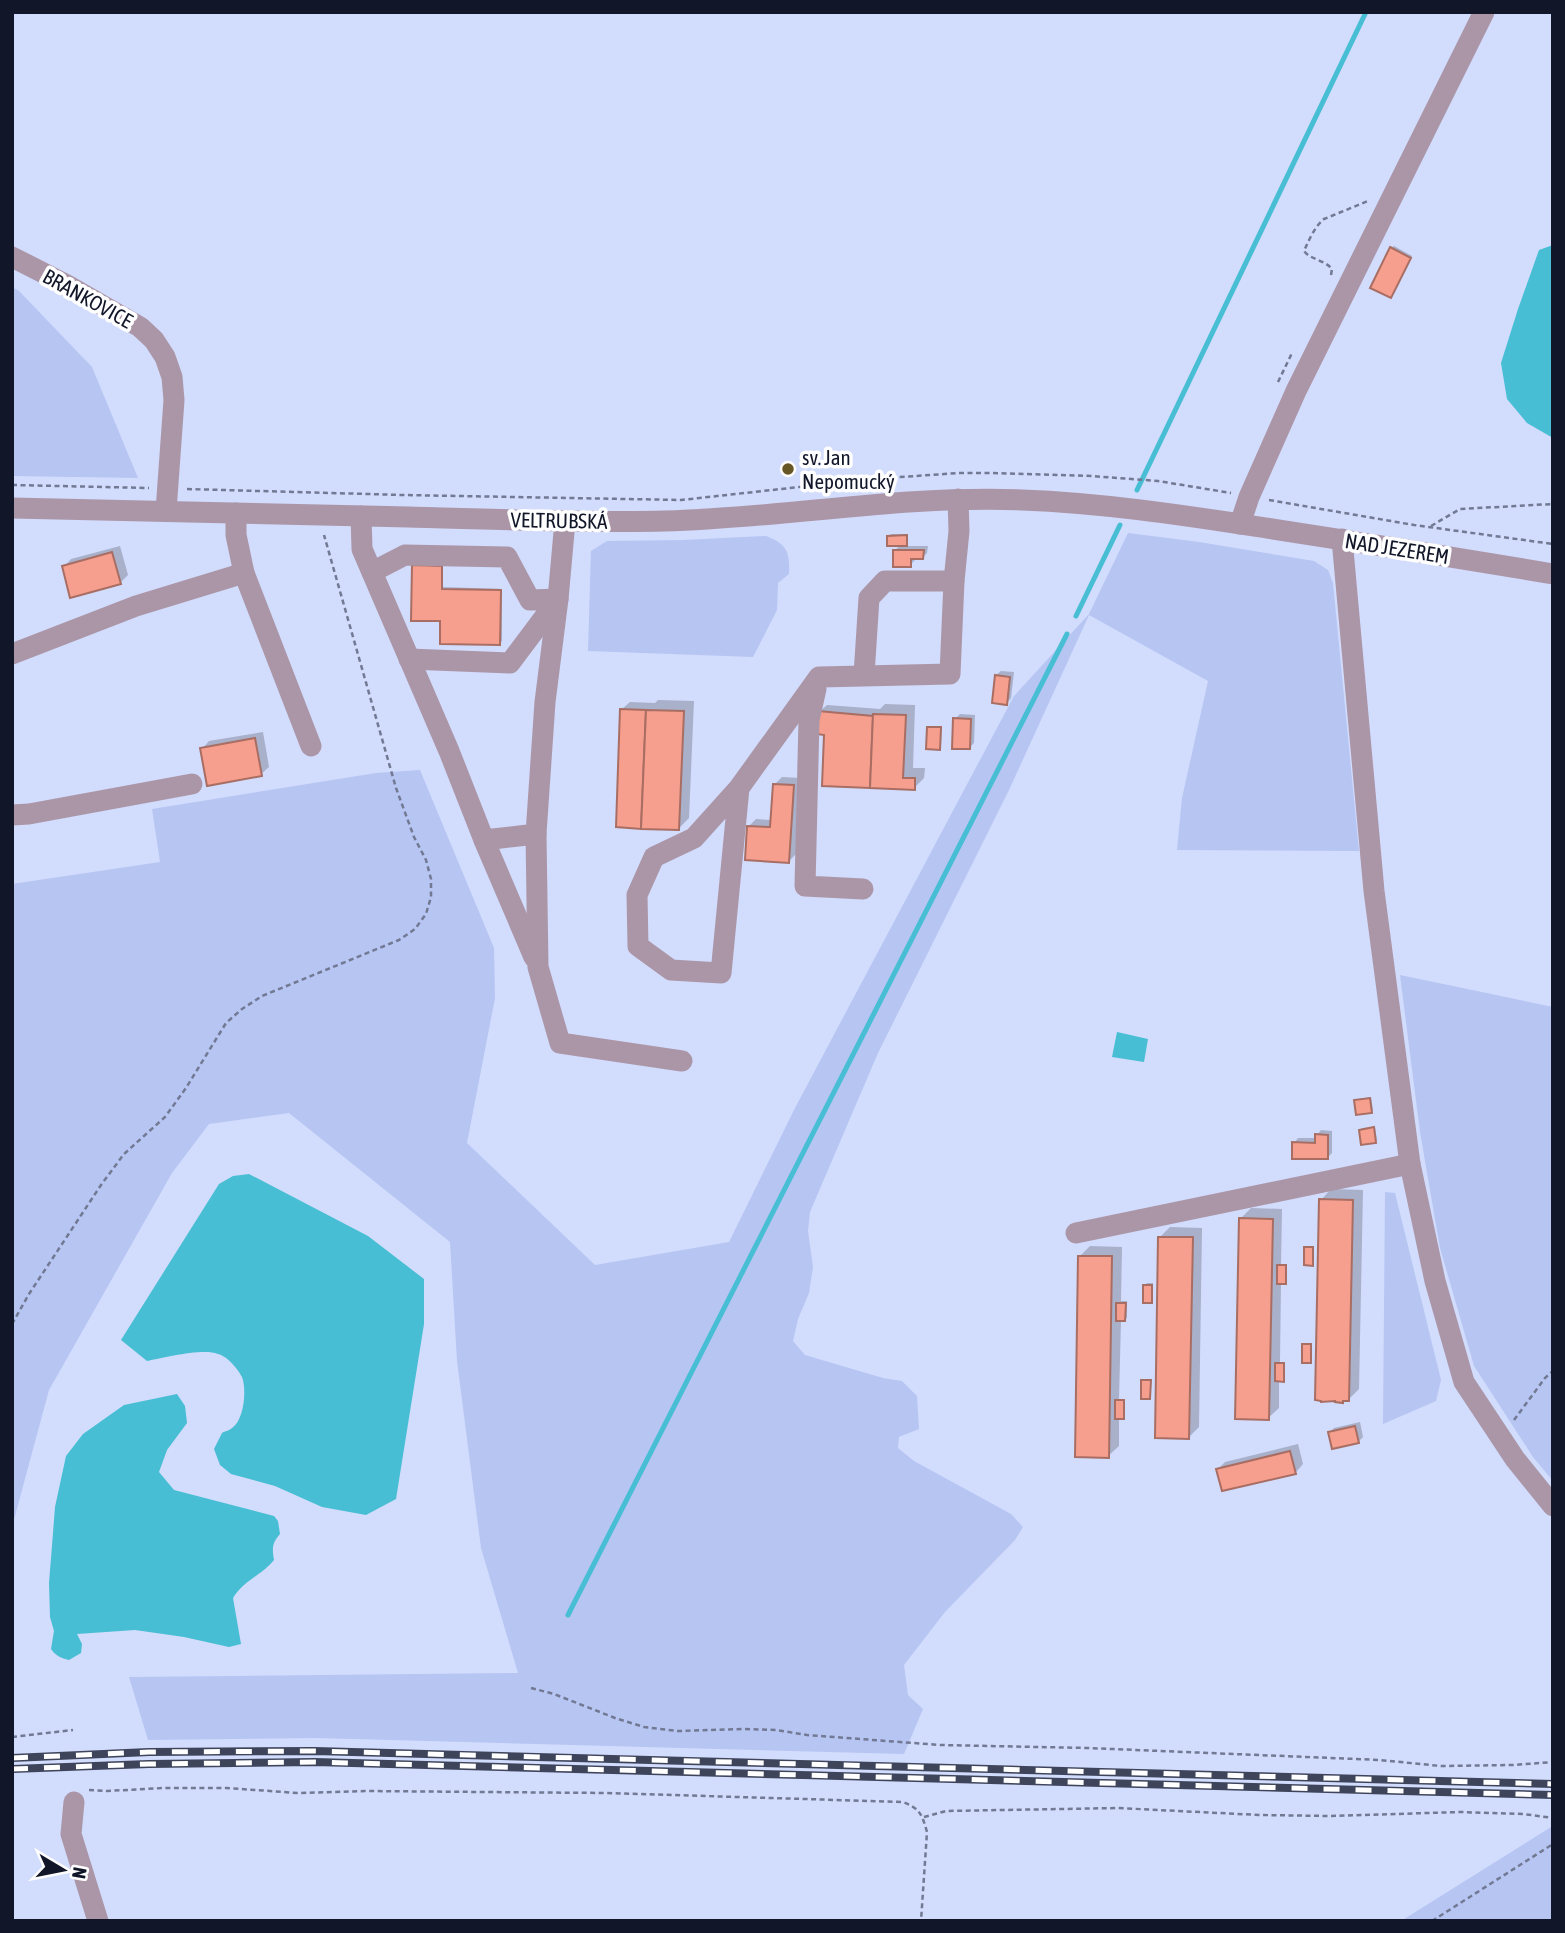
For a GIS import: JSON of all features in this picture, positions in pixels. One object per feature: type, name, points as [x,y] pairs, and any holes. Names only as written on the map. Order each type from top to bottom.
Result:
[{"type":"street","points":[[1240,524],[1249,496],[1293,397],[1484,12]]},
{"type":"street","name":"BRANKOVICE","points":[[12,257],[140,327],[154,341],[164,357],[172,377],[174,400],[166,511]]},
{"type":"street","points":[[819,677],[950,674],[959,531],[958,499]]},
{"type":"street","name":"VELTRUBSKÁ","points":[[12,508],[565,521],[715,520],[958,499],[1025,500],[1105,506]]},
{"type":"street","name":"NAD JEZEREM","points":[[1105,506],[1342,539],[1553,574]]},
{"type":"street","points":[[236,513],[236,535],[244,573],[311,746]]},
{"type":"street","points":[[361,516],[362,549],[538,967],[560,1043],[682,1061]]},
{"type":"street","points":[[538,967],[536,834],[545,702],[565,521]]},
{"type":"street","points":[[1342,539],[1374,891],[1410,1164],[1435,1281],[1464,1382],[1515,1459],[1553,1506]]},
{"type":"street","points":[[372,572],[405,555],[507,557],[530,600],[558,599]]},
{"type":"street","points":[[12,654],[136,606],[244,573]]},
{"type":"street","points":[[864,676],[869,598],[884,581],[954,581]]},
{"type":"street","points":[[409,659],[510,663],[558,599]]},
{"type":"street","points":[[739,788],[721,973],[671,970],[638,946],[637,895],[654,857],[694,838],[739,788],[819,677]]},
{"type":"street","points":[[819,677],[808,720],[805,886],[863,889]]},
{"type":"street","points":[[12,815],[192,784]]},
{"type":"street","points":[[484,840],[536,834]]},
{"type":"street","points":[[1076,1233],[1410,1164]]},
{"type":"street","points":[[80,1796],[71,1834],[98,1921]]},
{"type":"path","points":[[1331,275],[1329,264],[1307,255],[1304,251],[1319,223],[1324,219],[1365,204],[1370,199]]},
{"type":"path","points":[[1293,397],[1277,387],[1296,345]]},
{"type":"path","points":[[12,485],[681,500],[872,480],[959,474],[1129,478],[1430,527],[1553,544]]},
{"type":"path","points":[[1430,527],[1460,509],[1553,504]]},
{"type":"path","points":[[12,1324],[101,1185],[124,1154],[165,1117],[226,1023],[262,996],[399,940],[415,929],[426,914],[431,897],[429,869],[414,836],[390,768],[319,515]]},
{"type":"path","points":[[1498,1433],[1508,1428],[1553,1371]]},
{"type":"path","points":[[531,1688],[644,1727],[678,1731],[766,1730],[940,1745],[1380,1760],[1441,1766],[1553,1762]]},
{"type":"path","points":[[12,1737],[73,1731]]},
{"type":"path","points":[[80,1796],[107,1791],[227,1788],[298,1793],[447,1791],[695,1794],[903,1802],[915,1807],[923,1817],[927,1832],[921,1921]]},
{"type":"path","points":[[923,1817],[946,1811],[1118,1808],[1331,1816],[1460,1812],[1553,1818]]},
{"type":"path","points":[[1432,1921],[1553,1844]]},
{"type":"shaded area","points":[[1553,245],[1553,438],[1527,423],[1507,399],[1501,363],[1539,250]]},
{"type":"shaded area","points":[[12,287],[19,291],[92,367],[138,478],[12,476]]},
{"type":"shaded area","points":[[1128,533],[1314,561],[1328,570],[1333,583],[1359,851],[1177,850],[1182,798],[1208,681],[1089,615],[1009,790],[878,1053],[810,1212],[808,1231],[813,1267],[809,1293],[798,1319],[793,1341],[805,1355],[902,1381],[917,1396],[919,1429],[899,1437],[898,1448],[914,1461],[1011,1514],[1023,1527],[1015,1540],[945,1612],[904,1665],[908,1695],[923,1709],[904,1754],[316,1738],[148,1740],[129,1677],[518,1673],[481,1548],[457,1361],[450,1242],[289,1113],[209,1124],[172,1173],[49,1390],[12,1527],[12,884],[160,862],[152,809],[376,773],[420,770],[494,948],[495,998],[467,1143],[595,1265],[729,1242],[795,1108],[1014,696],[1089,614]]},
{"type":"shaded area","points":[[766,536],[779,542],[786,550],[789,574],[778,583],[777,610],[753,657],[588,651],[591,551],[607,541]]},
{"type":"shaded area","points":[[1400,975],[1553,1007],[1553,1481],[1533,1457],[1474,1366],[1440,1248],[1420,1132]]},
{"type":"shaded area","points":[[1117,1032],[1148,1039],[1144,1062],[1112,1057]]},
{"type":"shaded area","points":[[249,1174],[368,1236],[424,1279],[424,1324],[396,1499],[366,1515],[322,1507],[275,1486],[231,1474],[220,1465],[214,1449],[222,1433],[236,1424],[242,1412],[244,1397],[242,1377],[225,1357],[203,1352],[147,1361],[121,1340],[219,1184],[233,1176]]},
{"type":"shaded area","points":[[1385,1192],[1395,1193],[1441,1380],[1436,1401],[1383,1424]]},
{"type":"shaded area","points":[[177,1394],[185,1406],[187,1423],[167,1450],[159,1472],[174,1490],[274,1516],[278,1521],[280,1534],[273,1546],[274,1560],[233,1598],[241,1644],[229,1647],[135,1630],[77,1634],[82,1644],[81,1653],[69,1660],[61,1657],[51,1649],[54,1631],[50,1617],[49,1583],[55,1507],[66,1456],[83,1434],[124,1405]]},
{"type":"shaded area","points":[[1551,1827],[1553,1921],[1401,1921]]},
{"type":"building","points":[[1390,247],[1411,258],[1391,298],[1370,288]]},
{"type":"building","points":[[907,535],[907,546],[887,546],[887,536]]},
{"type":"building","points":[[893,550],[924,550],[923,559],[911,559],[911,567],[893,567]]},
{"type":"building","points":[[112,552],[121,584],[70,598],[62,566]]},
{"type":"building","points":[[412,565],[442,566],[442,589],[501,590],[500,645],[440,644],[440,621],[411,621]]},
{"type":"building","points":[[995,675],[1010,677],[1007,705],[992,703]]},
{"type":"building","points":[[620,709],[646,710],[641,829],[616,827]]},
{"type":"building","points":[[646,710],[684,711],[679,830],[641,829]]},
{"type":"building","points":[[818,711],[873,716],[870,788],[822,786],[824,735],[817,734]]},
{"type":"building","points":[[873,714],[906,715],[903,778],[915,778],[915,790],[870,788]]},
{"type":"building","points":[[953,718],[971,719],[970,749],[952,749]]},
{"type":"building","points":[[927,727],[941,727],[940,750],[926,749]]},
{"type":"building","points":[[255,738],[262,776],[207,786],[200,748]]},
{"type":"building","points":[[773,784],[794,785],[789,863],[745,860],[747,826],[770,827]]},
{"type":"building","points":[[1370,1098],[1372,1113],[1356,1115],[1354,1100]]},
{"type":"building","points":[[1374,1127],[1376,1143],[1361,1145],[1359,1130]]},
{"type":"building","points":[[1315,1134],[1328,1135],[1328,1159],[1292,1159],[1292,1142],[1315,1143]]},
{"type":"building","points":[[1319,1199],[1353,1200],[1349,1401],[1343,1403],[1315,1400]]},
{"type":"building","points":[[1239,1218],[1273,1219],[1269,1420],[1235,1419]]},
{"type":"building","points":[[1158,1237],[1193,1237],[1189,1439],[1155,1438]]},
{"type":"building","points":[[1304,1247],[1313,1247],[1313,1266],[1304,1265]]},
{"type":"building","points":[[1078,1256],[1112,1256],[1109,1458],[1075,1457]]},
{"type":"building","points":[[1277,1265],[1286,1265],[1286,1284],[1277,1284]]},
{"type":"building","points":[[1143,1285],[1152,1285],[1152,1303],[1143,1303]]},
{"type":"building","points":[[1116,1303],[1126,1303],[1125,1321],[1116,1321]]},
{"type":"building","points":[[1302,1344],[1311,1344],[1311,1363],[1302,1363]]},
{"type":"building","points":[[1275,1363],[1284,1363],[1284,1382],[1275,1381]]},
{"type":"building","points":[[1141,1380],[1151,1380],[1150,1399],[1141,1399]]},
{"type":"building","points":[[1115,1400],[1124,1400],[1124,1419],[1115,1419]]},
{"type":"building","points":[[1355,1426],[1359,1443],[1332,1449],[1328,1432]]},
{"type":"building","points":[[1290,1451],[1296,1474],[1222,1491],[1216,1469]]},
{"type":"waterway","points":[[1137,490],[1366,12]]},
{"type":"waterway","points":[[1076,616],[1120,525]]},
{"type":"waterway","points":[[568,1615],[1067,634]]},
{"type":"railway","points":[[12,1758],[149,1752],[315,1751],[1553,1784]]},
{"type":"railway","points":[[12,1769],[315,1762],[1553,1795]]},
{"type":"place","name":"sv. Jan Nepomucký","points":[[788,469]]}]
